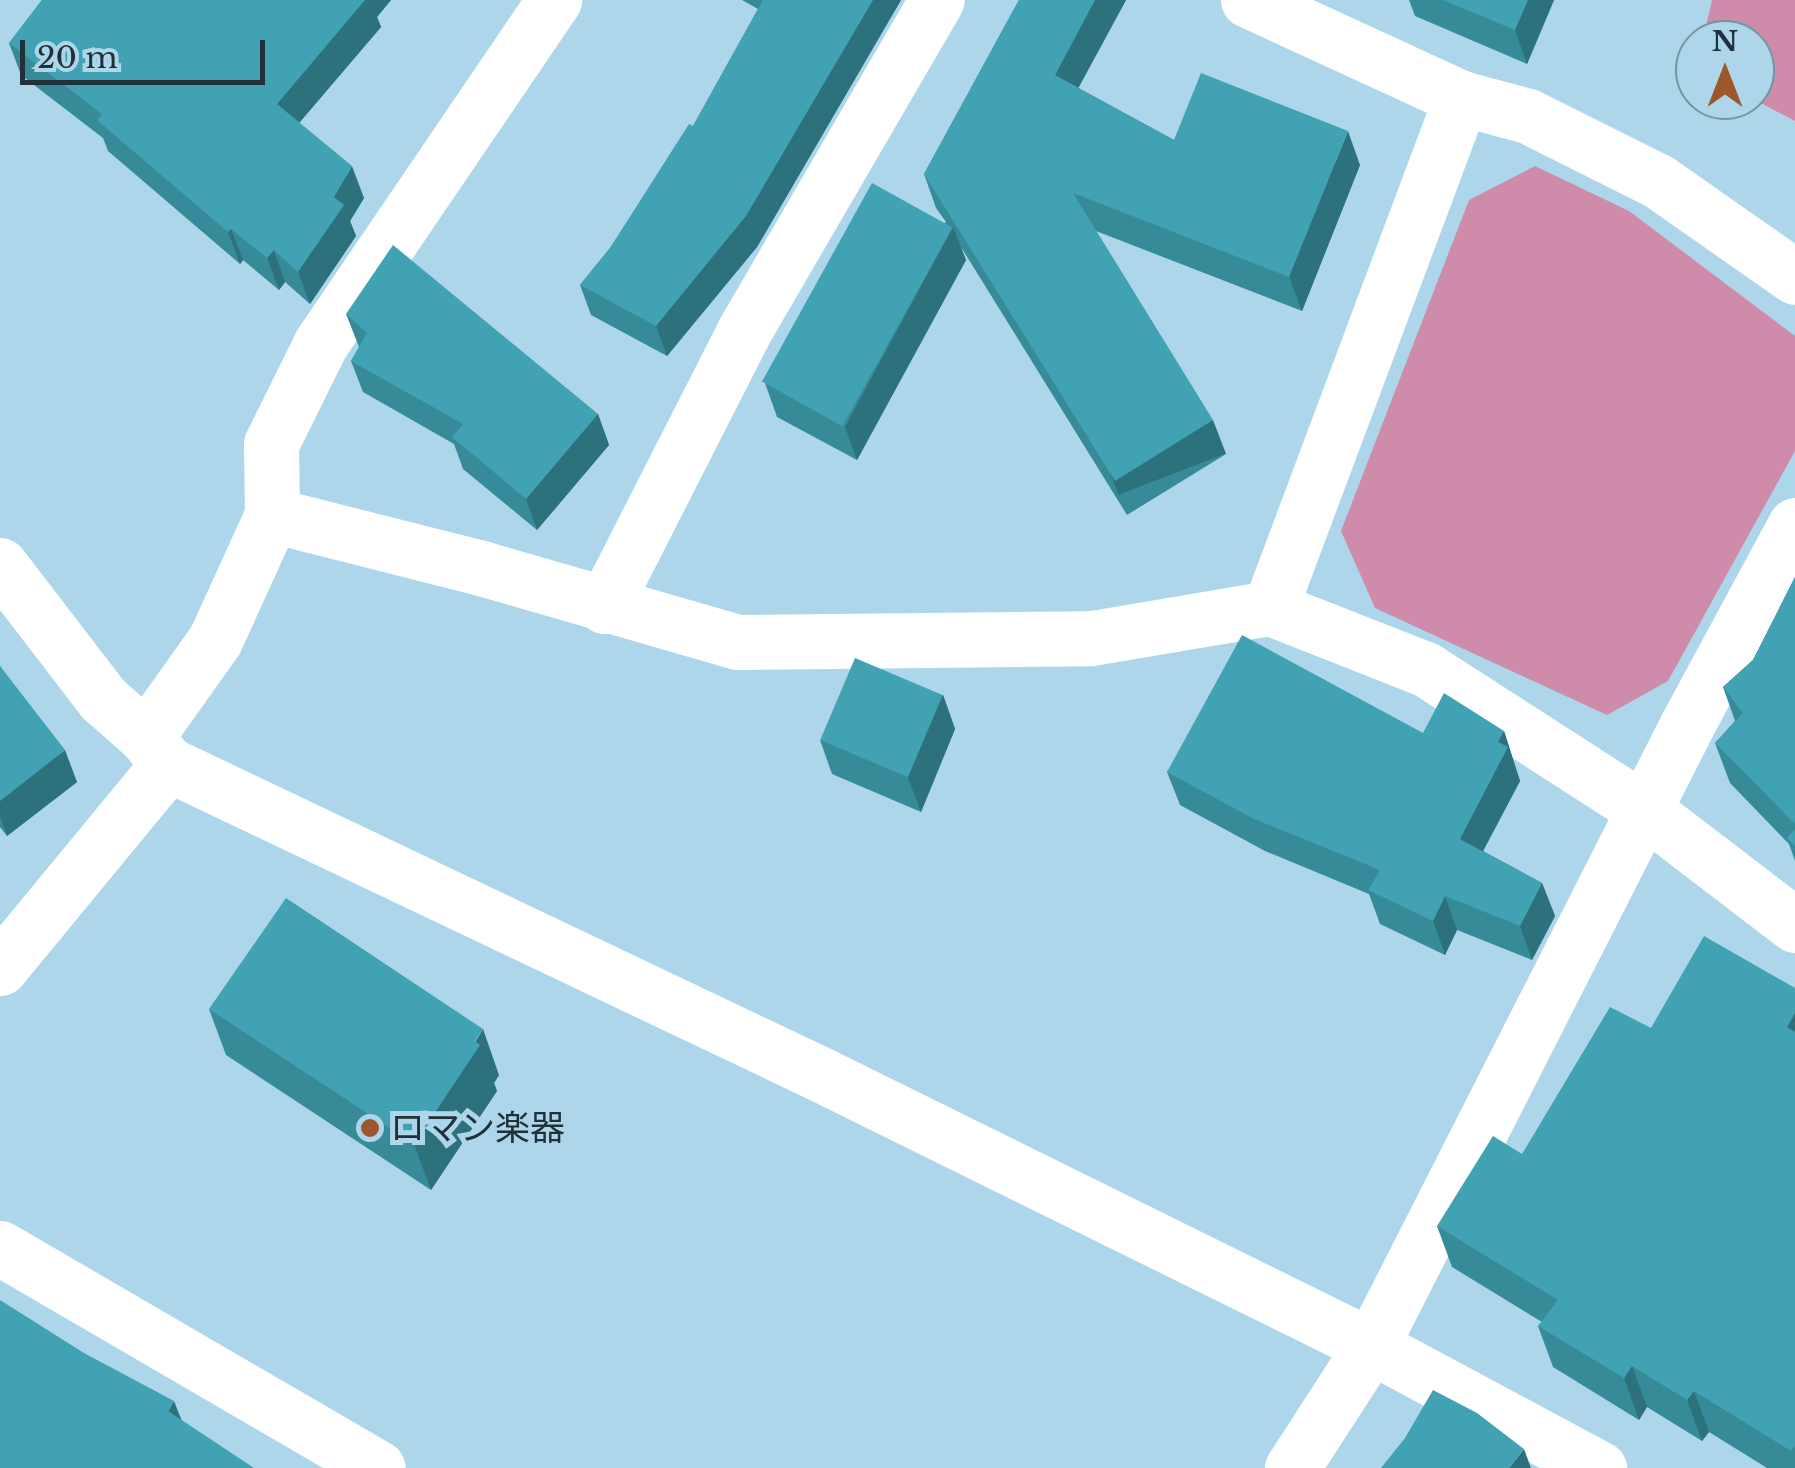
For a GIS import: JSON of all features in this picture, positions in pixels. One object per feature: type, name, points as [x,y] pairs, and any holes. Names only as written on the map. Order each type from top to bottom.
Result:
[{"type":"street","points":[[0,968],[157,751],[215,640],[272,515],[271,444],[321,343],[554,0]]},
{"type":"street","points":[[604,606],[744,331],[938,0]]},
{"type":"street","points":[[1248,0],[1461,98],[1536,99],[1795,277]]},
{"type":"street","points":[[1270,608],[1422,212],[1461,98]]},
{"type":"street","points":[[272,515],[482,568],[738,642],[1092,638],[1270,608],[1427,670],[1647,812],[1795,925]]},
{"type":"street","points":[[1292,1468],[1371,1346],[1647,812],[1688,724],[1795,526]]},
{"type":"street","points":[[0,565],[102,699],[157,751],[1371,1346],[1598,1468]]},
{"type":"street","points":[[0,1248],[378,1468]]},
{"type":"shaded area","points":[[1712,0],[1795,0],[1795,121],[1775,110],[1775,20],[1708,20]]},
{"type":"shaded area","points":[[1535,166],[1629,211],[1795,336],[1795,451],[1668,681],[1607,715],[1375,608],[1341,531],[1469,200]]},
{"type":"building","points":[[42,0],[365,0],[277,104],[352,166],[334,197],[344,205],[298,272],[274,250],[267,258],[231,229],[228,232],[97,120],[102,114],[9,43]]},
{"type":"building","points":[[763,0],[873,0],[746,216],[656,326],[580,285],[610,248],[689,124],[693,126]]},
{"type":"building","points":[[1019,0],[1095,0],[1055,75],[1174,140],[1201,73],[1348,131],[1289,277],[1073,193],[1213,420],[1115,481],[924,174]]},
{"type":"building","points":[[1443,0],[1528,0],[1515,30]]},
{"type":"building","points":[[872,183],[952,228],[842,426],[762,382]]},
{"type":"building","points":[[393,245],[598,414],[526,499],[452,437],[463,424],[351,361],[367,333],[346,314]]},
{"type":"building","points":[[1795,577],[1795,824],[1715,743],[1743,713],[1723,687],[1753,660]]},
{"type":"building","points":[[1242,635],[1423,733],[1444,693],[1504,731],[1498,742],[1508,747],[1460,839],[1542,883],[1520,926],[1445,896],[1433,921],[1368,890],[1380,870],[1252,818],[1167,772]]},
{"type":"building","points":[[855,658],[942,695],[908,777],[820,740]]},
{"type":"building","points":[[0,666],[65,750],[0,801]]},
{"type":"building","points":[[1795,829],[1795,846],[1787,838]]},
{"type":"building","points":[[286,898],[483,1029],[475,1041],[480,1045],[414,1144],[209,1009]]},
{"type":"building","points":[[1704,936],[1795,988],[1795,1013],[1787,1027],[1795,1032],[1795,1445],[1791,1451],[1694,1391],[1687,1400],[1632,1366],[1624,1378],[1538,1326],[1558,1300],[1437,1226],[1493,1136],[1522,1154],[1610,1007],[1651,1028]]},
{"type":"building","points":[[0,1300],[84,1353],[174,1401],[168,1411],[254,1468],[0,1468]]},
{"type":"building","points":[[1433,1390],[1477,1413],[1524,1449],[1509,1468],[1381,1468],[1405,1438]]},
{"type":"place","name":"ロマン楽器","points":[[370,1128]]}]
